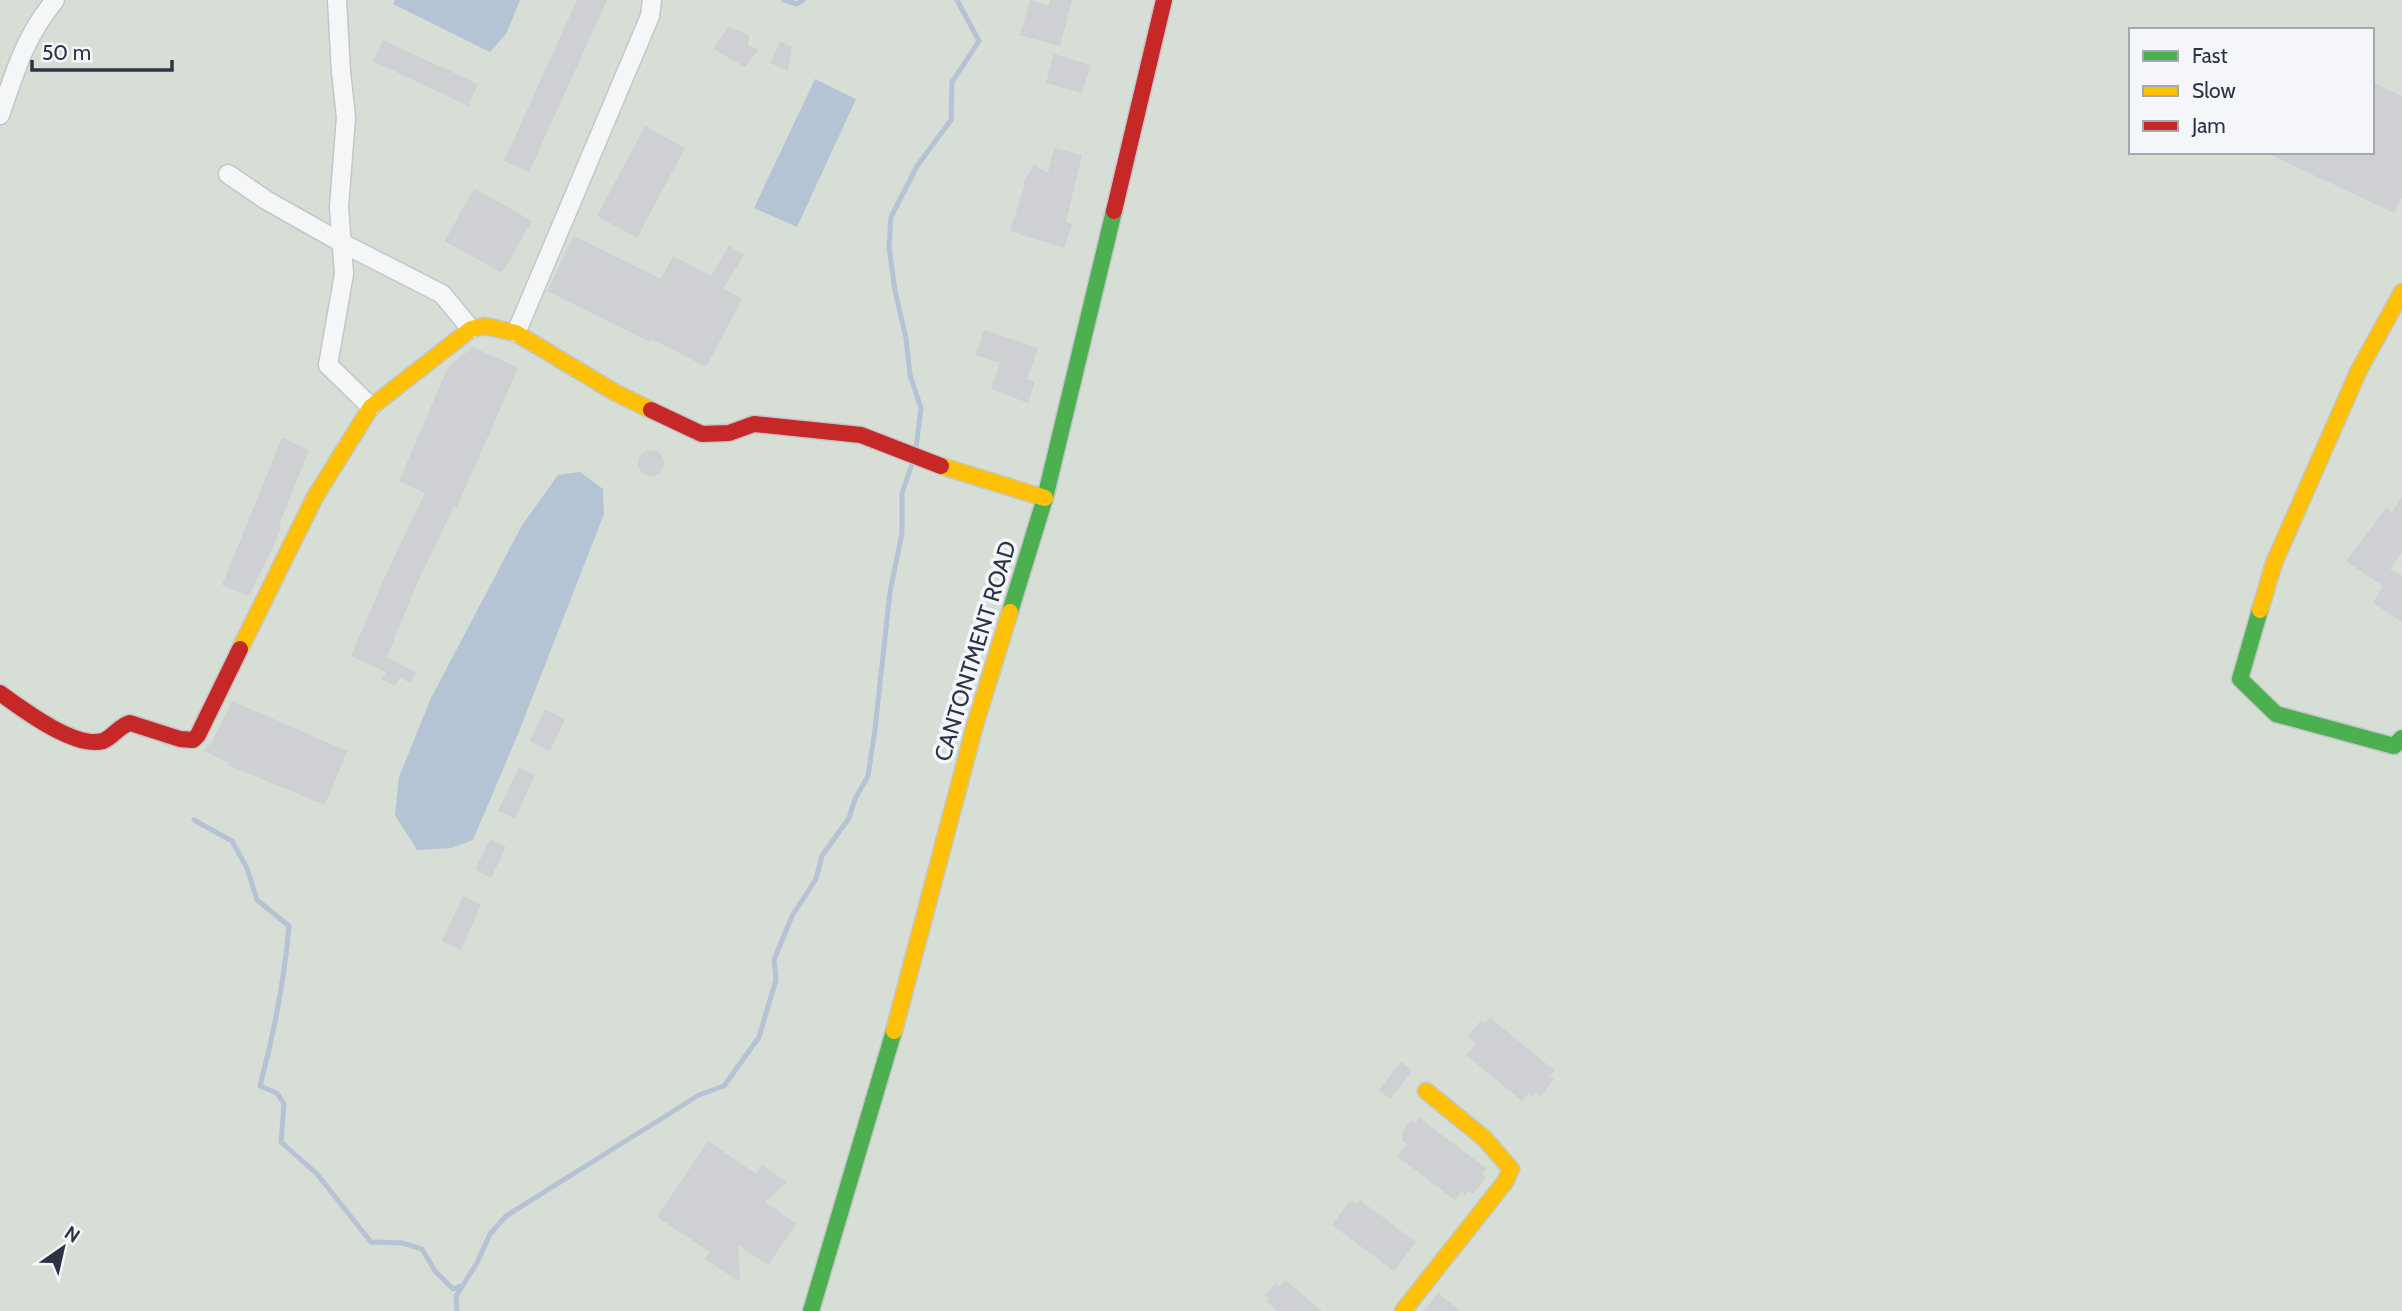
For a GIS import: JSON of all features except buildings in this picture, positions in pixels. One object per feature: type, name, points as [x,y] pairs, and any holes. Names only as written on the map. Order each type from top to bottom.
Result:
[{"type":"street","points":[[0,115],[24,47],[55,0]]},
{"type":"street","points":[[337,0],[346,117],[339,207],[344,274],[328,365],[371,407]]},
{"type":"street","points":[[516,333],[650,16],[652,0]]},
{"type":"street","name":"CANTONTMENT ROAD","points":[[811,1311],[880,1084],[975,724],[1045,498],[1164,0]]},
{"type":"street","points":[[228,174],[266,200],[342,243],[442,295],[471,328]]},
{"type":"street","points":[[2402,292],[2359,370],[2279,552],[2240,679],[2276,714],[2394,746],[2402,738]]},
{"type":"street","points":[[0,693],[39,723],[91,743],[106,740],[130,723],[180,739],[193,740],[198,736],[314,497],[371,407],[471,328],[485,326],[516,333],[616,393],[702,434],[729,433],[754,424],[861,435],[958,472],[1045,498]]},
{"type":"street","points":[[1402,1311],[1505,1182],[1510,1169],[1484,1138],[1426,1091]]},
{"type":"shaded area","points":[[0,0],[2402,0],[2402,1311],[0,1311]]},
{"type":"water","points":[[395,0],[520,0],[506,34],[490,52],[393,4]]},
{"type":"water","points":[[815,79],[856,99],[797,227],[754,208]]},
{"type":"water","points":[[580,472],[603,489],[604,514],[518,734],[473,840],[451,848],[417,850],[395,815],[399,777],[431,698],[521,527],[558,475]]},
{"type":"waterway","points":[[784,0],[797,4],[803,0]]},
{"type":"waterway","points":[[916,448],[921,408],[910,375],[906,338],[895,291],[889,247],[891,217],[917,166],[951,120],[952,82],[979,41],[957,0]]},
{"type":"waterway","points":[[457,1311],[456,1296],[477,1263],[490,1234],[506,1216],[699,1095],[724,1086],[759,1037],[776,980],[774,960],[792,916],[816,879],[822,856],[849,818],[855,799],[868,776],[890,592],[902,533],[902,493],[913,461]]},
{"type":"waterway","points":[[194,820],[232,841],[247,868],[257,900],[289,926],[278,1006],[260,1086],[277,1093],[284,1104],[281,1142],[317,1174],[371,1242],[402,1243],[422,1249],[435,1271],[453,1289],[461,1286]]},
{"type":"traffic: fast","points":[[1010,612],[1045,498],[1114,211]]},
{"type":"traffic: fast","points":[[2260,610],[2240,679],[2276,714],[2394,746],[2402,738]]},
{"type":"traffic: fast","points":[[811,1311],[894,1031]]},
{"type":"traffic: slow","points":[[2260,610],[2274,563],[2359,370],[2402,292]]},
{"type":"traffic: slow","points":[[240,649],[315,497],[371,407],[471,329],[485,326],[516,333],[616,393],[651,410]]},
{"type":"traffic: slow","points":[[941,466],[1045,498]]},
{"type":"traffic: slow","points":[[894,1031],[975,725],[1010,612]]},
{"type":"traffic: slow","points":[[1403,1311],[1505,1182],[1511,1169],[1484,1138],[1426,1091]]},
{"type":"traffic: jam","points":[[1114,211],[1164,0]]},
{"type":"traffic: jam","points":[[651,410],[702,434],[729,433],[754,424],[861,435],[941,466]]},
{"type":"traffic: jam","points":[[0,693],[49,726],[78,739],[103,741],[130,723],[180,739],[193,740],[198,735],[240,649]]}]
